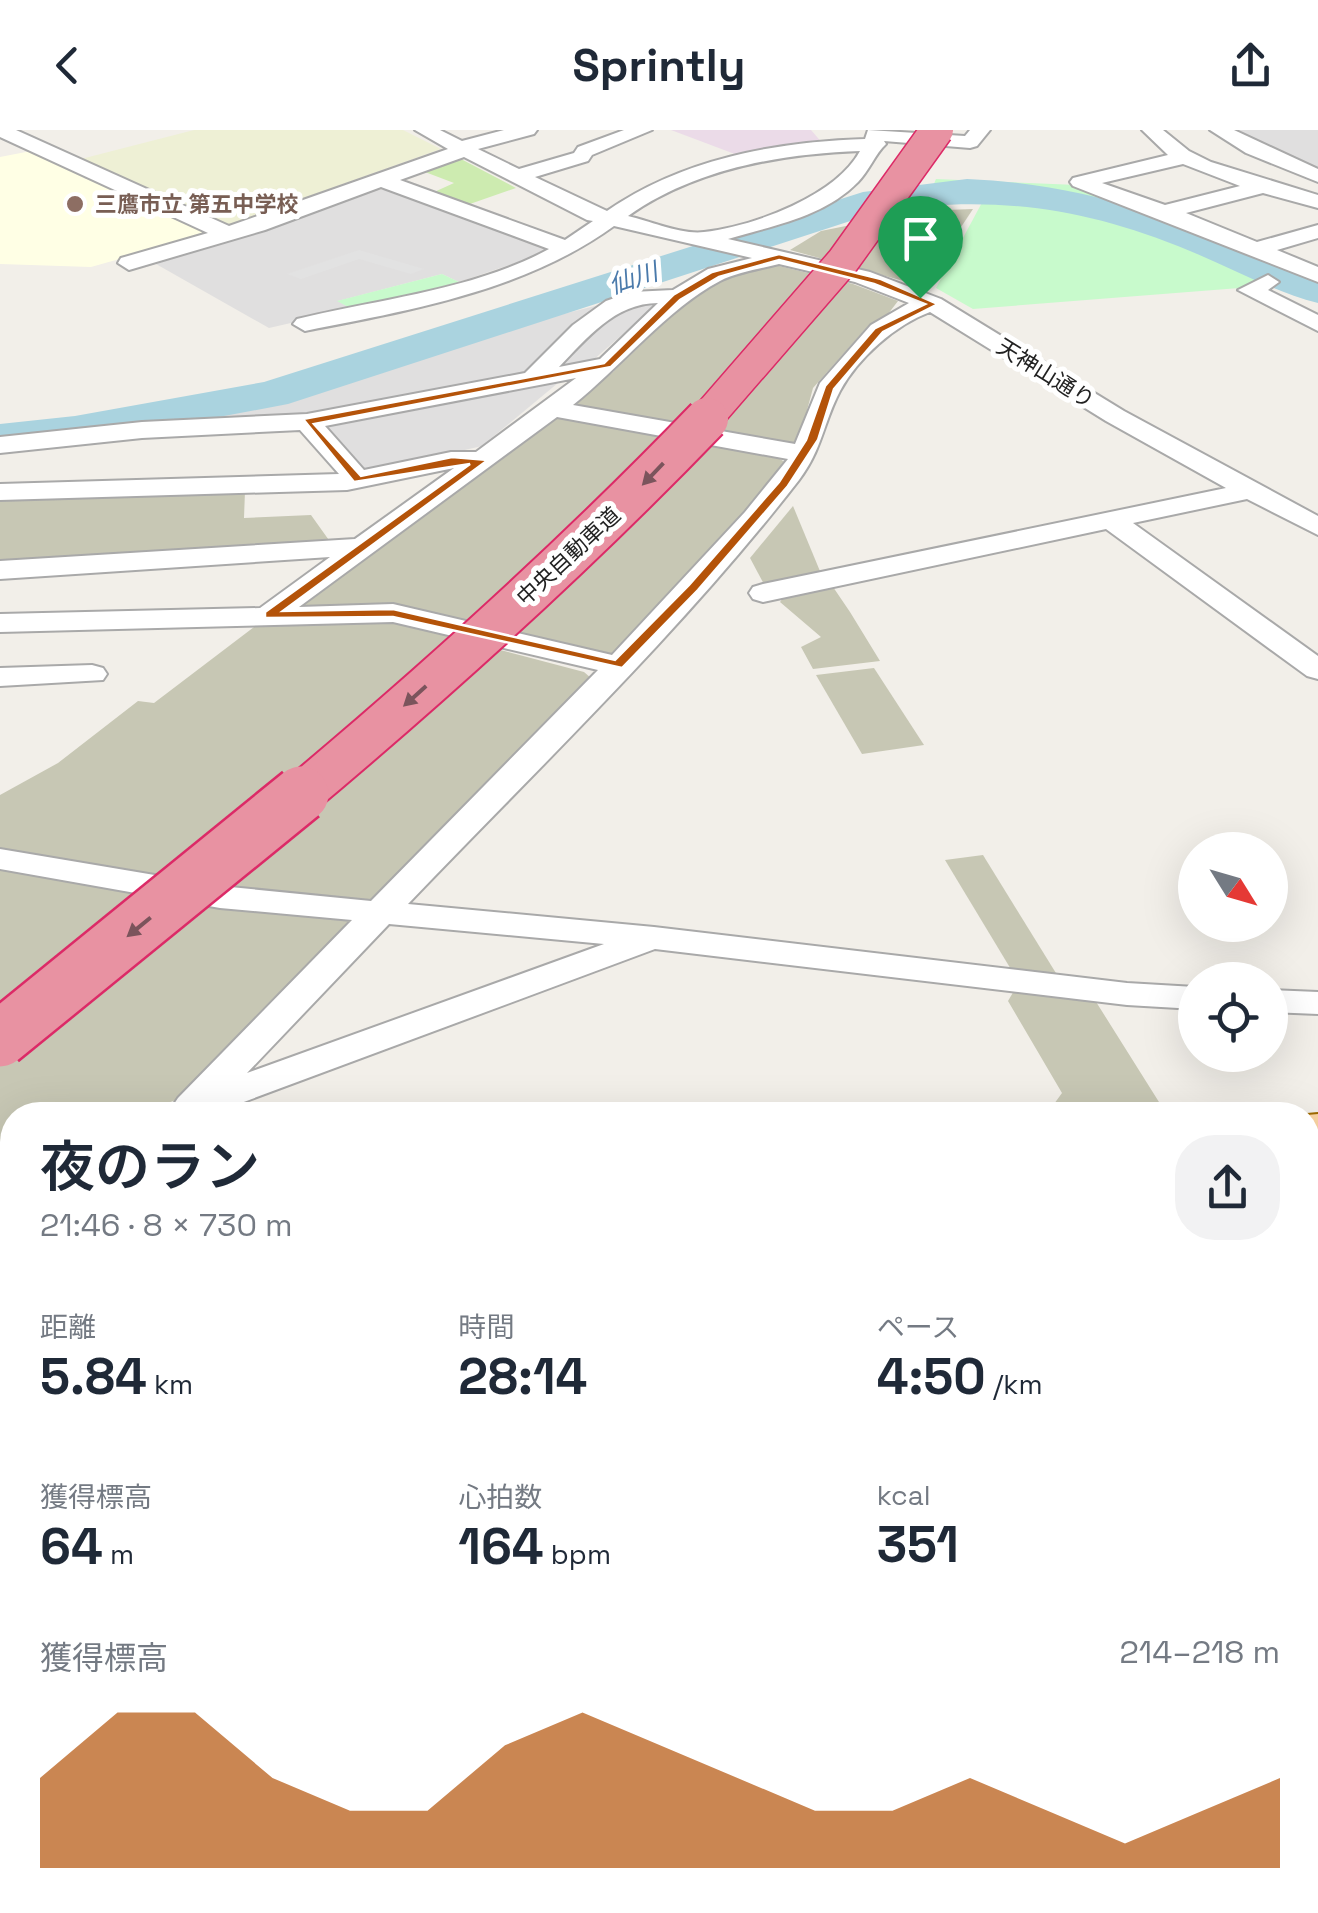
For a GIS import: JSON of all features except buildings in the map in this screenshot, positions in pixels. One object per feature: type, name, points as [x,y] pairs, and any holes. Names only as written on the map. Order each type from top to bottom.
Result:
[{"type":"highway","name":"中央自動車道","points":[[0,990],[354,705],[611,475],[739,342],[827,241],[909,130]]},
{"type":"highway","name":"中央自動車道","points":[[0,1040],[357,747],[628,499],[723,403],[818,294],[882,212],[937,130]]},
{"type":"street","points":[[0,130],[228,234]]},
{"type":"street","name":"天神山通り","points":[[425,130],[573,206],[612,219],[878,282],[933,304],[1115,416],[1318,528]]},
{"type":"street","points":[[129,263],[228,234],[463,148],[527,130]]},
{"type":"street","points":[[516,176],[582,156],[585,151],[642,130]]},
{"type":"street","points":[[824,130],[845,144]]},
{"type":"street","points":[[305,324],[432,297],[537,264],[656,189],[695,174],[877,136],[970,142],[980,130]]},
{"type":"street","points":[[1152,130],[1157,138],[1187,158],[1318,202]]},
{"type":"street","points":[[1220,130],[1315,175]]},
{"type":"street","points":[[707,240],[826,201],[848,182],[877,136]]},
{"type":"street","points":[[1187,158],[1080,182],[1318,275]]},
{"type":"street","points":[[1165,212],[1315,175]]},
{"type":"street","points":[[380,180],[566,248]]},
{"type":"street","points":[[1256,249],[1318,230]]},
{"type":"street","points":[[270,615],[552,409],[608,365],[677,298],[716,274],[768,254]]},
{"type":"street","points":[[1268,282],[1250,290],[1318,324]]},
{"type":"street","points":[[535,377],[612,304],[646,294],[677,298]]},
{"type":"street","points":[[189,1102],[718,560],[805,454],[829,388],[879,330],[933,304]]},
{"type":"street","points":[[0,445],[142,430],[307,422],[608,365]]},
{"type":"street","points":[[552,409],[805,454]]},
{"type":"street","points":[[307,422],[358,480]]},
{"type":"street","points":[[0,492],[358,480],[452,460],[482,460]]},
{"type":"street","points":[[763,592],[1248,491]]},
{"type":"street","points":[[1111,520],[1318,670]]},
{"type":"street","points":[[0,570],[362,547]]},
{"type":"street","points":[[0,623],[393,613],[618,665]]},
{"type":"street","points":[[0,677],[92,674]]},
{"type":"street","points":[[0,859],[220,897],[654,938],[1178,997]]},
{"type":"street","points":[[205,1102],[654,938]]},
{"type":"street","points":[[1288,1002],[1318,1003]]},
{"type":"shaded area","points":[[194,130],[403,130],[441,149],[228,225],[81,159]]},
{"type":"shaded area","points":[[671,130],[811,130],[824,145],[748,159]]},
{"type":"shaded area","points":[[1230,130],[1318,130],[1318,170]]},
{"type":"shaded area","name":"三鷹市立 第五中学校","points":[[31,151],[79,172],[85,179],[95,179],[205,229],[201,236],[91,267],[0,264],[0,157]]},
{"type":"shaded area","points":[[377,190],[389,190],[546,249],[545,253],[459,282],[442,274],[338,301],[352,309],[269,328],[156,264]]},
{"type":"shaded area","points":[[973,209],[922,286],[790,250],[821,231],[920,211]]},
{"type":"shaded area","points":[[359,250],[424,269],[411,274],[359,259],[301,279],[287,274]]},
{"type":"shaded area","points":[[775,265],[853,284],[898,301],[885,318],[868,326],[813,388],[798,444],[790,447],[572,408],[571,404],[613,372],[690,298],[724,277]]},
{"type":"shaded area","points":[[663,299],[592,361],[554,370],[626,305]]},
{"type":"shaded area","points":[[603,304],[531,373],[268,422],[151,423],[338,384],[519,325]]},
{"type":"shaded area","points":[[570,373],[482,446],[357,475],[313,424]]},
{"type":"shaded area","points":[[563,417],[777,457],[786,463],[756,503],[616,655],[604,657],[402,609],[290,611],[550,419]]},
{"type":"shaded area","points":[[245,491],[244,518],[311,515],[331,543],[0,568],[0,499]]},
{"type":"shaded area","points":[[793,506],[822,576],[766,588],[750,558]]},
{"type":"shaded area","points":[[831,584],[880,661],[813,669],[801,647],[821,637],[780,602],[786,594]]},
{"type":"shaded area","points":[[379,618],[584,672],[591,678],[202,1091],[170,1102],[0,1102],[0,795],[58,763],[138,701],[154,703],[262,621]]},
{"type":"shaded area","points":[[874,668],[924,745],[862,754],[816,675]]},
{"type":"shaded area","points":[[983,855],[1059,978],[1012,971],[945,860]]},
{"type":"shaded area","points":[[1015,989],[1093,997],[1159,1102],[1055,1102],[1062,1093],[1008,1001]]},
{"type":"green space","points":[[461,159],[516,188],[467,205],[432,193],[454,183],[425,172]]},
{"type":"green space","points":[[936,179],[1077,185],[1129,204],[1031,188],[933,186]]},
{"type":"green space","points":[[985,197],[1098,213],[1166,231],[1232,263],[1265,286],[973,309],[936,288]]},
{"type":"green space","points":[[442,274],[459,282],[352,309],[337,301]]},
{"type":"waterway","name":"仙川","points":[[0,438],[75,430],[272,394],[876,200],[933,193],[1014,192],[1104,208],[1190,237],[1318,291]]},
{"type":"place","name":"三鷹市立 第五中学校","points":[[75,204]]},
{"type":"route","points":[[779,257],[878,282],[920,298],[933,304],[879,330],[829,388],[812,440],[784,484],[694,588],[618,665],[393,613],[270,615],[482,460],[452,460],[358,480],[307,422],[608,365],[677,298],[716,274],[779,257]]}]
